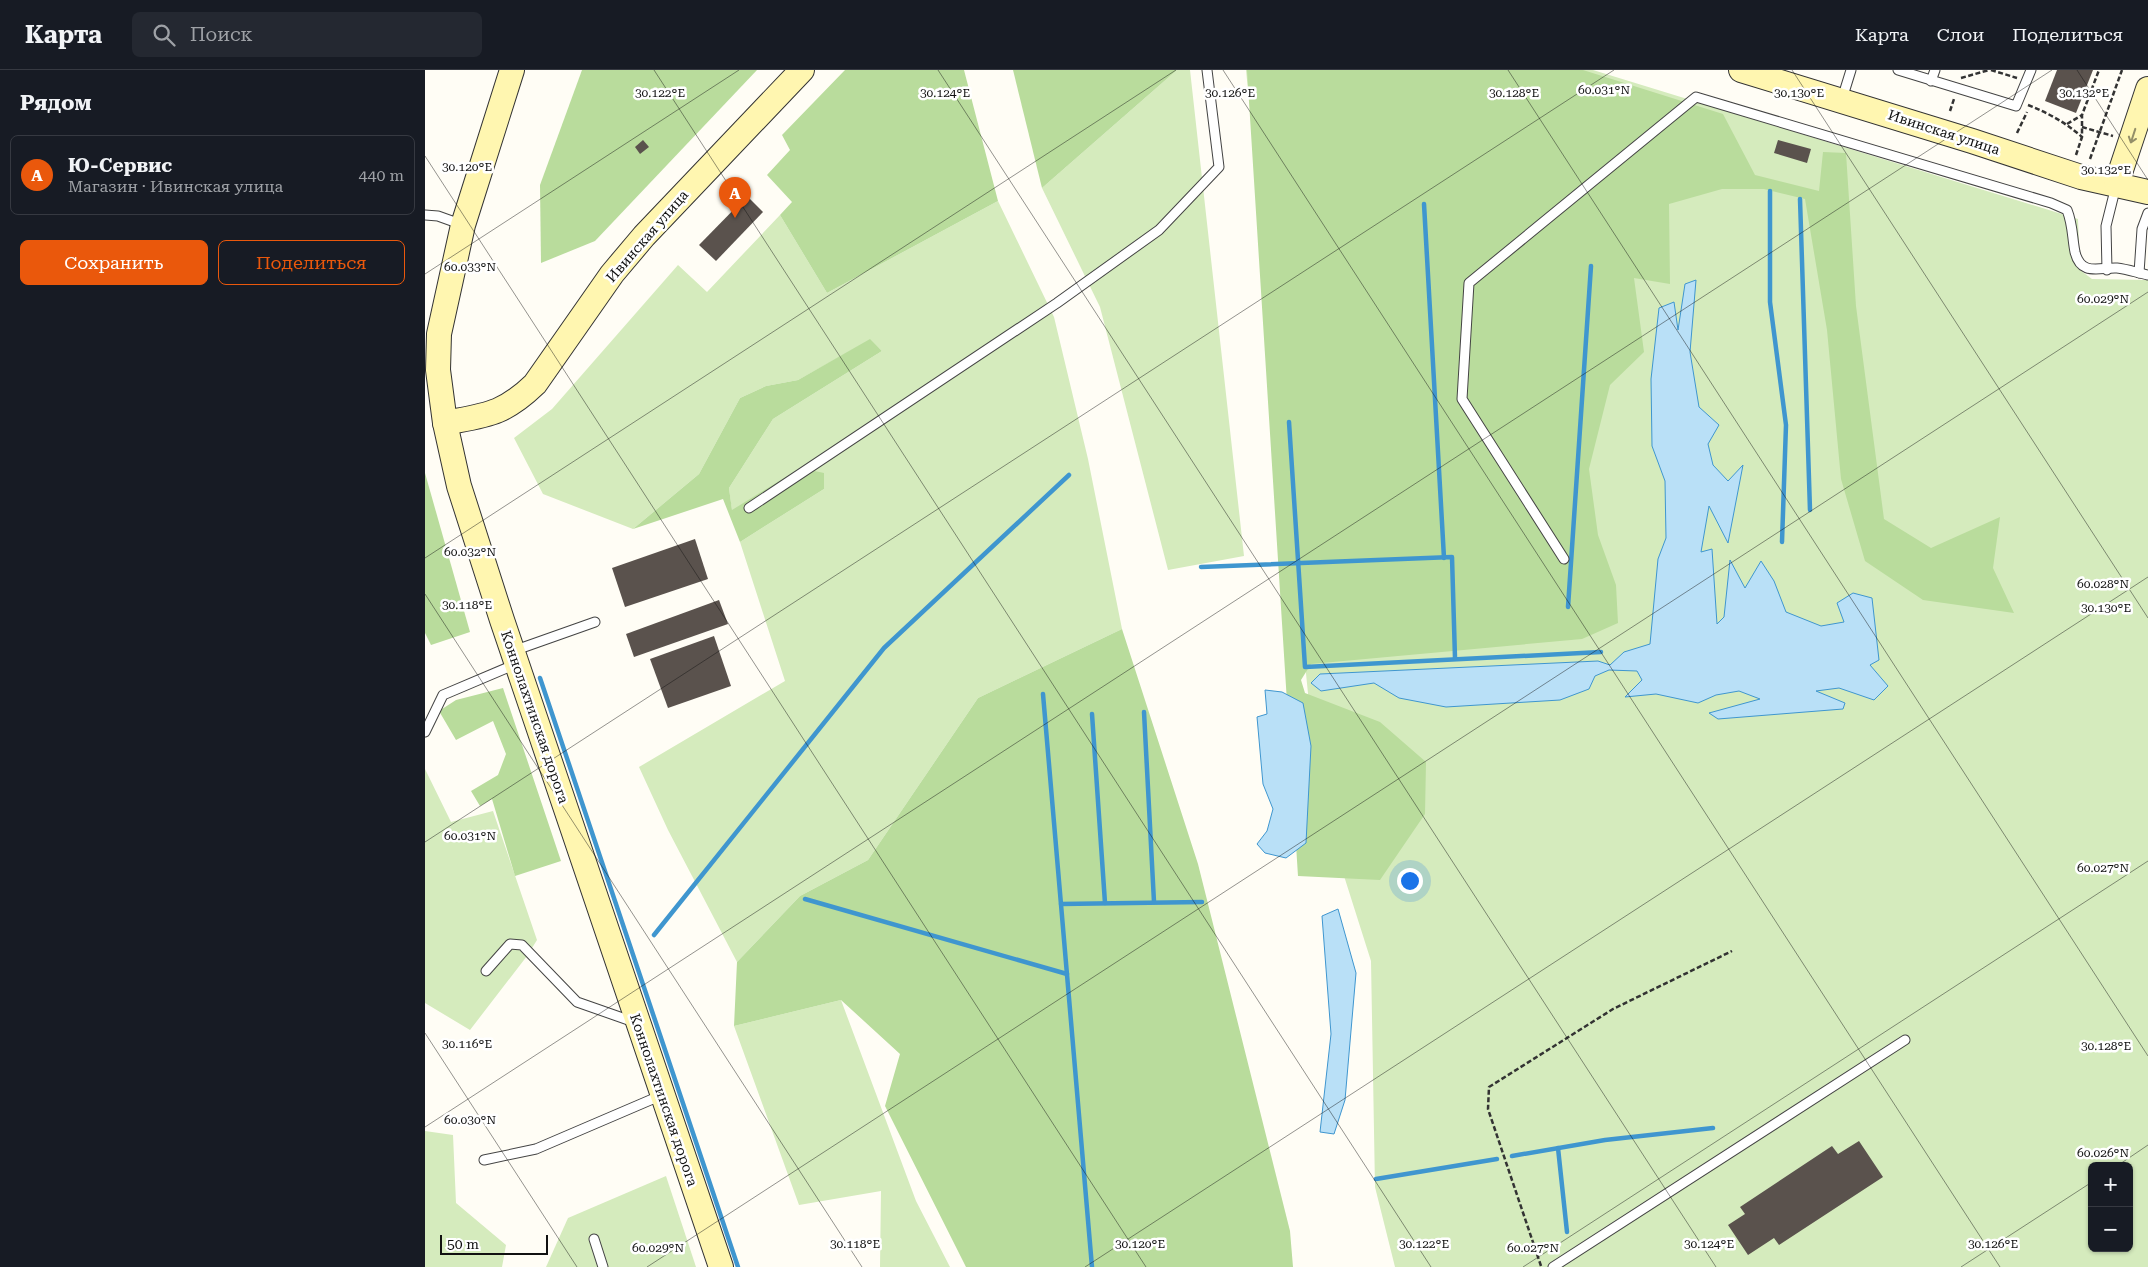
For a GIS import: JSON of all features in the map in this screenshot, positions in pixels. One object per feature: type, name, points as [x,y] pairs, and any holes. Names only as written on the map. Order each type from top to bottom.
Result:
[{"type":"main road","name":"Коннолахтинская дорога","points":[[512,70],[463,225],[439,334],[438,370],[445,423],[459,486],[721,1267]]},
{"type":"main road","name":"Ивинская улица","points":[[445,423],[492,414],[521,398],[535,384],[612,274],[643,236],[802,70]]},
{"type":"main road","name":"Ивинская улица","points":[[1741,70],[1842,100],[2081,177],[2148,192]]},
{"type":"main road","points":[[2116,185],[2148,89]]},
{"type":"lane","points":[[749,508],[1057,303],[1159,230],[1219,167],[1207,70]]},
{"type":"lane","points":[[1842,100],[1851,70]]},
{"type":"lane","points":[[1898,70],[2016,106],[2031,70]]},
{"type":"lane","points":[[1931,81],[1935,70]]},
{"type":"lane","points":[[1564,559],[1463,399],[1469,283],[1696,97],[2051,203],[2067,210],[2073,226],[2076,254],[2085,267],[2096,271],[2117,268],[2144,274],[2143,229],[2148,213]]},
{"type":"lane","points":[[2107,270],[2106,226],[2116,185]]},
{"type":"lane","points":[[425,215],[438,216],[463,225]]},
{"type":"lane","points":[[425,732],[443,695],[515,657],[595,622]]},
{"type":"lane","points":[[486,971],[510,944],[522,945],[577,1002],[638,1023]]},
{"type":"lane","points":[[1553,1267],[1905,1040]]},
{"type":"lane","points":[[484,1160],[536,1148],[663,1095]]},
{"type":"lane","points":[[594,1239],[603,1267]]},
{"type":"path","points":[[2076,155],[2082,137],[2082,115],[2099,70]]},
{"type":"path","points":[[2090,159],[2122,70]]},
{"type":"path","points":[[2018,101],[2047,112],[2067,124],[2082,137]]},
{"type":"path","points":[[2067,124],[2082,115]]},
{"type":"path","points":[[2082,127],[2117,137]]},
{"type":"path","points":[[1542,1267],[1487,1108],[1489,1087],[1613,1009],[1732,951]]},
{"type":"green space","points":[[582,70],[757,70],[595,241],[541,263],[540,185]]},
{"type":"green space","points":[[845,70],[964,70],[998,201],[827,293],[780,215],[792,202],[767,175],[790,150],[782,135]]},
{"type":"green space","points":[[1013,70],[1177,70],[1042,188]]},
{"type":"green space","points":[[1177,70],[1190,70],[1244,556],[1168,570],[1100,307],[1042,188]]},
{"type":"green space","points":[[1246,70],[1593,70],[2078,219],[2080,270],[2092,279],[2148,280],[2148,1267],[1395,1267],[1375,1187],[1371,961],[1318,794]]},
{"type":"green space","points":[[1247,70],[1583,70],[1723,114],[1755,175],[1819,191],[1823,152],[1846,153],[1856,306],[1884,519],[1931,548],[2000,517],[1993,568],[2014,613],[1923,600],[1865,561],[1841,479],[1827,330],[1805,199],[1764,189],[1722,189],[1669,204],[1670,284],[1634,278],[1644,352],[1610,385],[1589,469],[1598,535],[1616,585],[1618,623],[1582,639],[1311,664],[1301,680],[1305,693],[1380,722],[1426,762],[1425,814],[1380,880],[1298,876]]},
{"type":"green space","points":[[998,201],[1054,317],[1088,459],[1122,629],[978,698],[868,860],[800,896],[737,962],[668,830],[639,767],[785,681],[740,542],[824,489],[800,468],[732,511],[729,488],[773,419],[882,351],[870,340],[798,380],[766,386],[740,398],[699,474],[633,529],[543,494],[514,438],[552,409],[678,265],[707,292],[780,215],[827,293]]},
{"type":"green space","points":[[870,339],[882,351],[773,419],[729,488],[732,510],[800,468],[824,473],[824,489],[740,542],[723,499],[633,529],[699,474],[740,398],[766,386],[798,380]]},
{"type":"green space","points":[[425,473],[470,632],[431,645],[425,633]]},
{"type":"green space","points":[[1122,629],[1198,864],[1290,1231],[1293,1267],[966,1267],[885,1106],[900,1054],[841,1000],[734,1026],[737,962],[800,896],[868,860],[978,698]]},
{"type":"green space","points":[[503,688],[561,861],[515,876],[492,799],[480,806],[471,791],[498,775],[506,754],[493,721],[456,740],[439,711],[456,700]]},
{"type":"green space","points":[[425,769],[451,822],[493,811],[537,940],[527,956],[470,1030],[425,1003]]},
{"type":"green space","points":[[841,1000],[916,1201],[950,1267],[880,1267],[881,1191],[799,1205],[734,1026]]},
{"type":"green space","points":[[425,1131],[453,1135],[456,1203],[506,1245],[502,1267],[425,1267]]},
{"type":"green space","points":[[666,1176],[696,1267],[546,1267],[568,1218]]},
{"type":"water","points":[[1696,280],[1690,352],[1699,407],[1719,425],[1708,444],[1713,465],[1728,481],[1743,465],[1728,543],[1709,506],[1701,552],[1712,549],[1717,624],[1724,617],[1730,560],[1745,588],[1761,561],[1774,581],[1786,612],[1821,626],[1844,622],[1837,603],[1853,593],[1872,598],[1879,660],[1870,665],[1888,686],[1874,700],[1839,688],[1816,691],[1845,703],[1843,709],[1718,719],[1709,713],[1760,699],[1739,691],[1716,695],[1698,703],[1656,694],[1625,697],[1642,680],[1637,671],[1609,670],[1595,676],[1589,689],[1560,700],[1446,707],[1399,698],[1374,683],[1321,691],[1311,683],[1320,674],[1598,661],[1610,665],[1624,652],[1650,644],[1658,559],[1666,538],[1665,481],[1652,446],[1651,379],[1659,308],[1674,302],[1678,330],[1685,284]]},
{"type":"water","points":[[1265,690],[1282,692],[1303,703],[1311,746],[1306,843],[1286,858],[1265,853],[1257,844],[1267,831],[1273,809],[1263,784],[1257,717],[1267,714]]},
{"type":"water","points":[[1338,909],[1356,973],[1345,1100],[1334,1134],[1320,1132],[1331,1034],[1322,916]]},
{"type":"building","points":[[2057,70],[2093,70],[2076,113],[2045,101]]},
{"type":"building","points":[[643,140],[649,147],[640,154],[635,147]]},
{"type":"building","points":[[1778,140],[1811,149],[1807,163],[1774,153]]},
{"type":"building","points":[[747,196],[763,212],[716,261],[699,245]]},
{"type":"building","points":[[695,539],[708,579],[625,607],[612,568]]},
{"type":"building","points":[[719,600],[728,624],[634,657],[626,634]]},
{"type":"building","points":[[714,636],[731,686],[668,708],[650,659]]},
{"type":"building","points":[[1859,1141],[1883,1177],[1779,1245],[1774,1238],[1748,1255],[1728,1225],[1745,1214],[1740,1207],[1832,1146],[1838,1154]]},
{"type":"waterway","points":[[1770,191],[1770,302],[1786,425],[1782,542]]},
{"type":"waterway","points":[[1800,199],[1810,510]]},
{"type":"waterway","points":[[1424,204],[1444,558]]},
{"type":"waterway","points":[[1568,607],[1591,266]]},
{"type":"waterway","points":[[1289,422],[1305,667],[1601,652]]},
{"type":"waterway","points":[[654,935],[884,648],[1069,475]]},
{"type":"waterway","points":[[1201,567],[1452,557],[1455,658]]},
{"type":"waterway","points":[[540,678],[738,1267]]},
{"type":"waterway","points":[[1043,694],[1092,1267]]},
{"type":"waterway","points":[[1144,712],[1154,902]]},
{"type":"waterway","points":[[1092,714],[1105,903]]},
{"type":"waterway","points":[[805,899],[1067,974]]},
{"type":"waterway","points":[[1061,904],[1202,902]]},
{"type":"waterway","points":[[1512,1156],[1605,1140],[1713,1128]]},
{"type":"waterway","points":[[1558,1148],[1567,1232]]},
{"type":"waterway","points":[[1376,1179],[1497,1159]]},
{"type":"place","name":"Ю-Сервис","points":[[735,218]]}]
